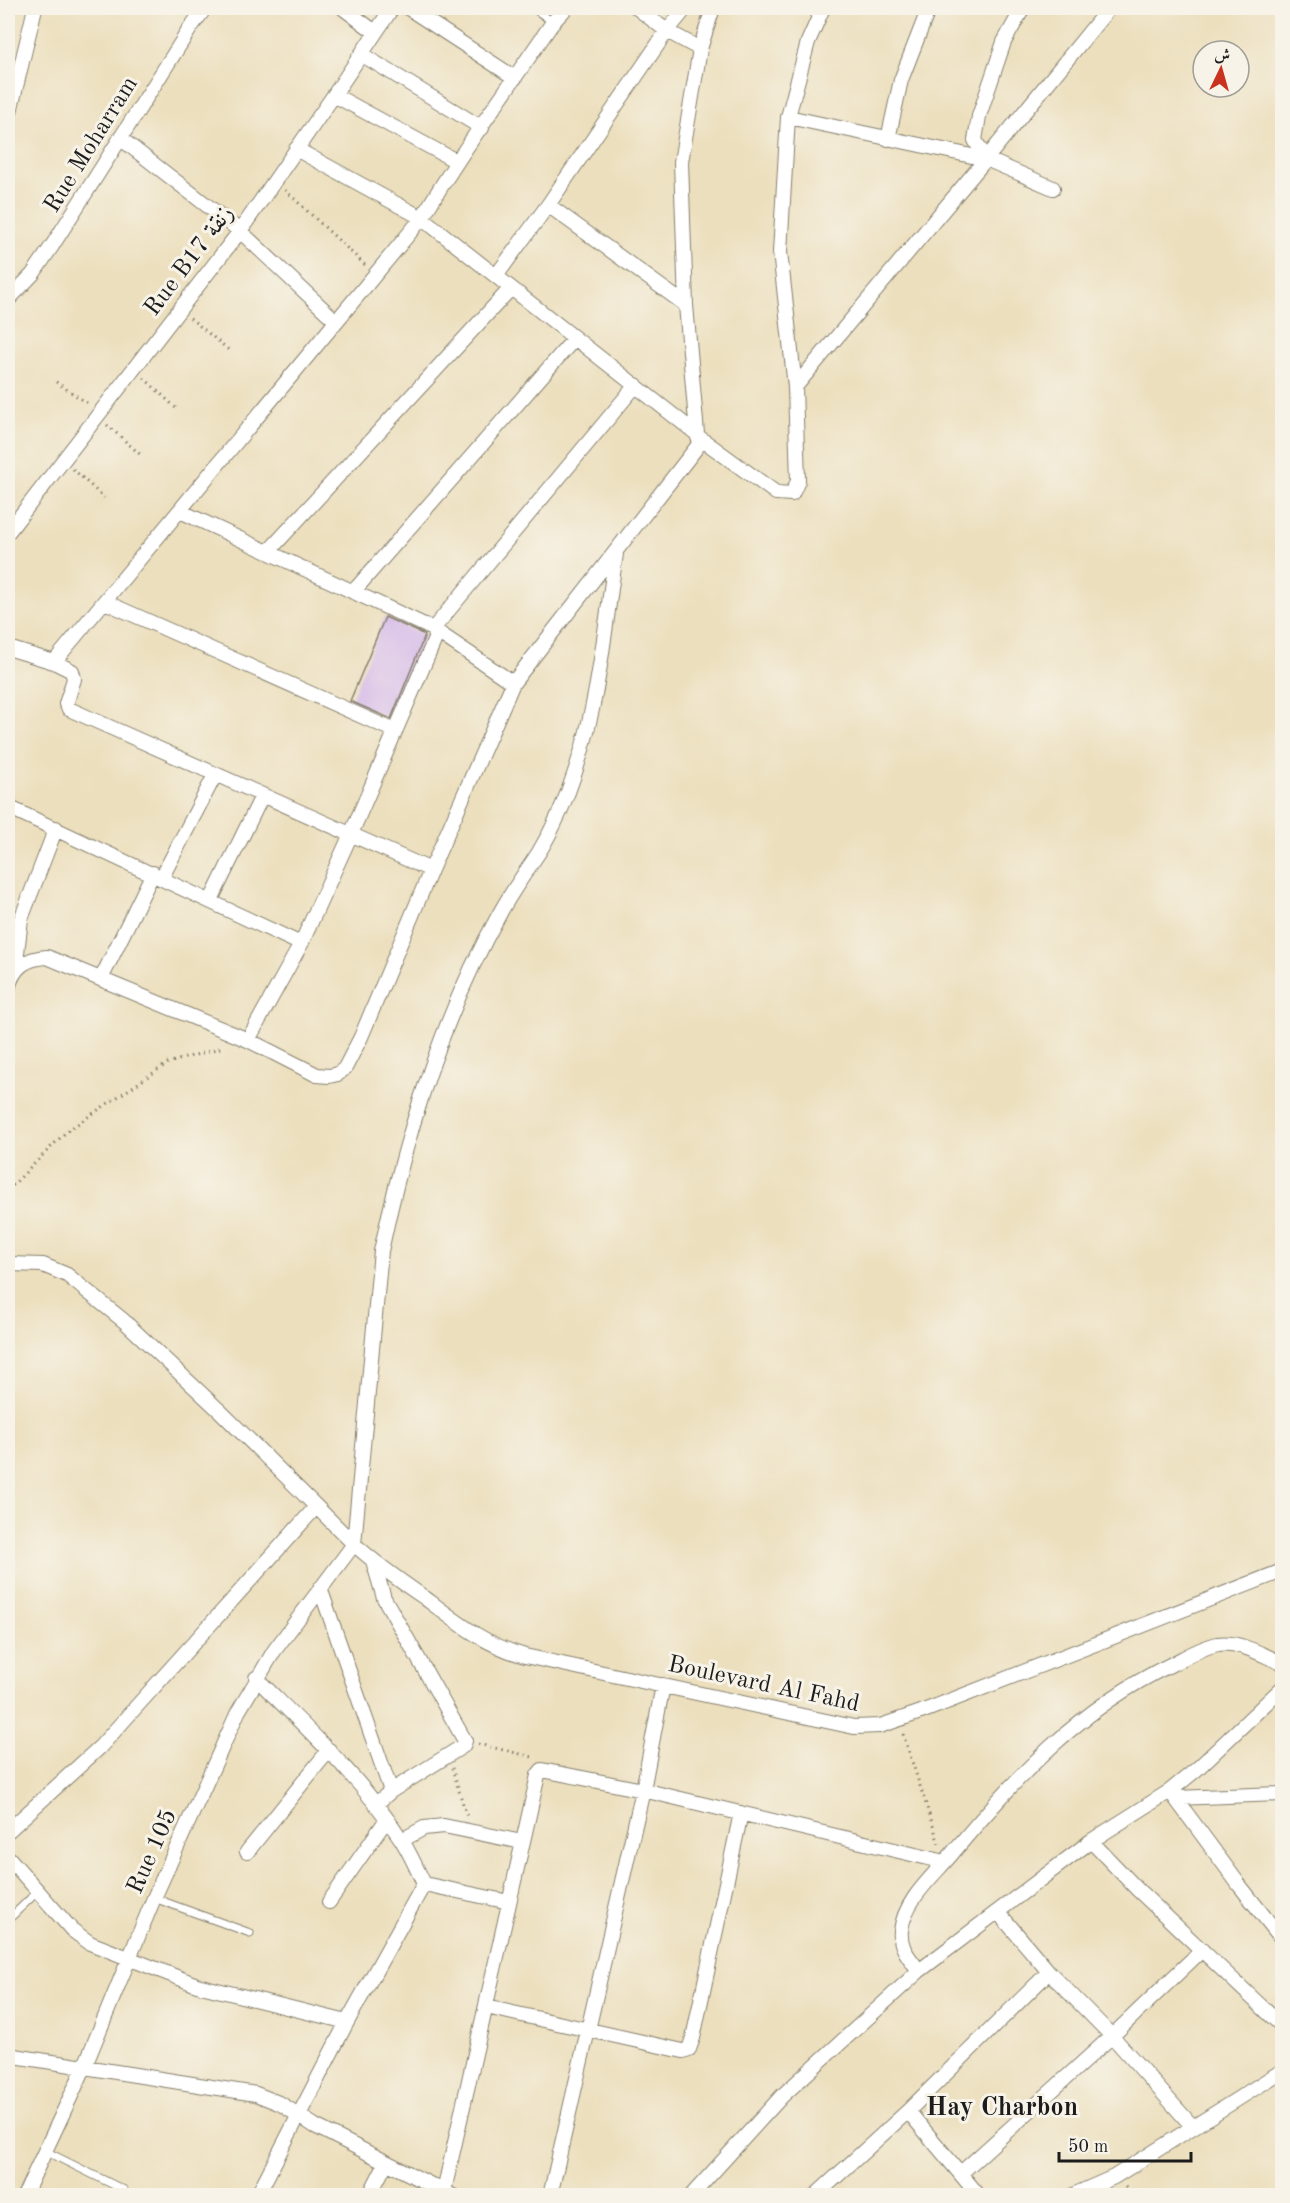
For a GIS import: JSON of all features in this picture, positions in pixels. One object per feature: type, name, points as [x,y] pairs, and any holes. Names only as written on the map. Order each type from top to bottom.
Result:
[{"type":"street","points":[[8,120],[35,8]]},
{"type":"street","name":"Rue Moharram","points":[[8,300],[33,274],[52,246],[191,27],[206,8]]},
{"type":"street","points":[[343,8],[375,32]]},
{"type":"street","name":"Rue B17 زنقة","points":[[8,532],[240,231],[392,8]]},
{"type":"street","points":[[408,8],[515,78]]},
{"type":"street","points":[[54,662],[422,218],[456,161],[482,128],[553,22],[566,8]]},
{"type":"street","points":[[637,8],[667,31],[700,48]]},
{"type":"street","points":[[496,276],[548,205],[667,31],[686,8]]},
{"type":"street","points":[[15,970],[24,962],[47,957],[248,1040],[317,1075],[338,1074],[345,1068],[361,1036],[513,683],[700,443],[686,305],[681,162],[700,48],[713,8]]},
{"type":"street","points":[[296,149],[422,218],[698,436],[776,493],[792,494],[798,481],[795,387],[780,252],[788,117],[808,42],[823,8]]},
{"type":"street","points":[[888,139],[901,80],[929,8]]},
{"type":"street","points":[[986,159],[975,140],[979,116],[1004,42],[1023,8]]},
{"type":"street","points":[[795,387],[1109,8]]},
{"type":"street","points":[[361,54],[482,128]]},
{"type":"street","points":[[334,95],[456,161]]},
{"type":"street","points":[[788,117],[986,159],[1053,188]]},
{"type":"street","points":[[120,138],[240,231],[336,321]]},
{"type":"street","points":[[548,205],[686,305]]},
{"type":"street","points":[[268,552],[511,288]]},
{"type":"street","points":[[353,592],[575,338]]},
{"type":"street","points":[[248,1040],[301,944],[395,731],[435,630],[636,385]]},
{"type":"street","points":[[180,511],[435,630],[513,683]]},
{"type":"street","points":[[354,1544],[373,1324],[381,1251],[389,1212],[434,1060],[471,972],[500,912],[540,849],[560,811],[576,769],[593,699],[616,551]]},
{"type":"street","points":[[105,602],[395,731]]},
{"type":"street","points":[[8,648],[54,662],[74,674],[66,704],[69,709],[431,870]]},
{"type":"street","points":[[101,979],[157,875],[215,775]]},
{"type":"street","points":[[211,900],[262,796]]},
{"type":"street","points":[[8,807],[301,944]]},
{"type":"street","points":[[8,989],[15,970],[21,919],[56,828]]},
{"type":"street","name":"Boulevard Al Fahd","points":[[8,1264],[43,1265],[67,1275],[124,1321],[373,1561],[476,1636],[505,1651],[854,1727],[880,1726],[1282,1571]]},
{"type":"street","points":[[8,1831],[100,1747],[316,1507]]},
{"type":"street","name":"Rue 105","points":[[24,2196],[84,2068],[154,1898],[221,1749],[256,1678],[354,1544]]},
{"type":"street","points":[[373,1561],[384,1598],[465,1741],[463,1746],[391,1791],[375,1804]]},
{"type":"street","points":[[320,1588],[391,1791]]},
{"type":"street","points":[[919,1971],[901,1943],[901,1930],[914,1899],[1018,1777],[1064,1733],[1144,1677],[1215,1645],[1228,1643],[1238,1645],[1282,1663]]},
{"type":"street","points":[[256,1678],[329,1750],[375,1804],[402,1840],[424,1884]]},
{"type":"street","points":[[550,2196],[643,1790],[663,1685]]},
{"type":"street","points":[[691,2196],[782,2096],[919,1971],[1091,1841],[1173,1794],[1282,1688]]},
{"type":"street","points":[[247,1852],[329,1750]]},
{"type":"street","points":[[8,2055],[256,2094],[281,2104],[386,2163],[448,2193],[522,1842],[538,1775],[544,1770],[643,1790],[945,1862]]},
{"type":"street","points":[[1173,1794],[1282,1794]]},
{"type":"street","points":[[1173,1794],[1282,1939]]},
{"type":"street","points":[[486,2007],[586,2031],[683,2051],[689,2049],[741,1813]]},
{"type":"street","points":[[329,1902],[387,1819]]},
{"type":"street","points":[[402,1840],[417,1831],[434,1826],[522,1842]]},
{"type":"street","points":[[1091,1841],[1137,1889],[1282,2026]]},
{"type":"street","points":[[8,1857],[75,1933],[90,1943],[197,1985],[346,2022]]},
{"type":"street","points":[[424,1884],[509,1902]]},
{"type":"street","points":[[257,2196],[300,2116],[346,2022],[424,1884]]},
{"type":"street","points":[[998,1912],[1049,1972],[1112,2036],[1193,2127]]},
{"type":"street","points":[[961,2173],[1112,2036],[1202,1950]]},
{"type":"street","points":[[815,2196],[908,2111],[1049,1972]]},
{"type":"street","points":[[1071,2196],[1114,2177],[1282,2071]]},
{"type":"street","points":[[908,2111],[979,2196]]},
{"type":"street","points":[[369,2196],[386,2163]]},
{"type":"lane","points":[[533,8],[553,22]]},
{"type":"lane","points":[[8,1920],[37,1892]]},
{"type":"lane","points":[[154,1898],[250,1933]]},
{"type":"lane","points":[[45,2151],[124,2190]]},
{"type":"path","points":[[275,180],[375,274]]},
{"type":"path","points":[[179,309],[230,351]]},
{"type":"path","points":[[134,368],[178,410]]},
{"type":"path","points":[[56,382],[99,414],[142,456]]},
{"type":"path","points":[[63,459],[104,498]]},
{"type":"path","points":[[8,1190],[67,1131],[168,1063],[248,1040]]},
{"type":"path","points":[[899,1720],[945,1862]]},
{"type":"path","points":[[465,1741],[541,1759],[544,1770]]},
{"type":"path","points":[[448,1755],[472,1832]]},
{"type":"building","points":[[385,617],[425,635],[391,719],[350,701]]},
{"type":"district","name":"Hay Charbon","points":[[1002,2106]]}]
